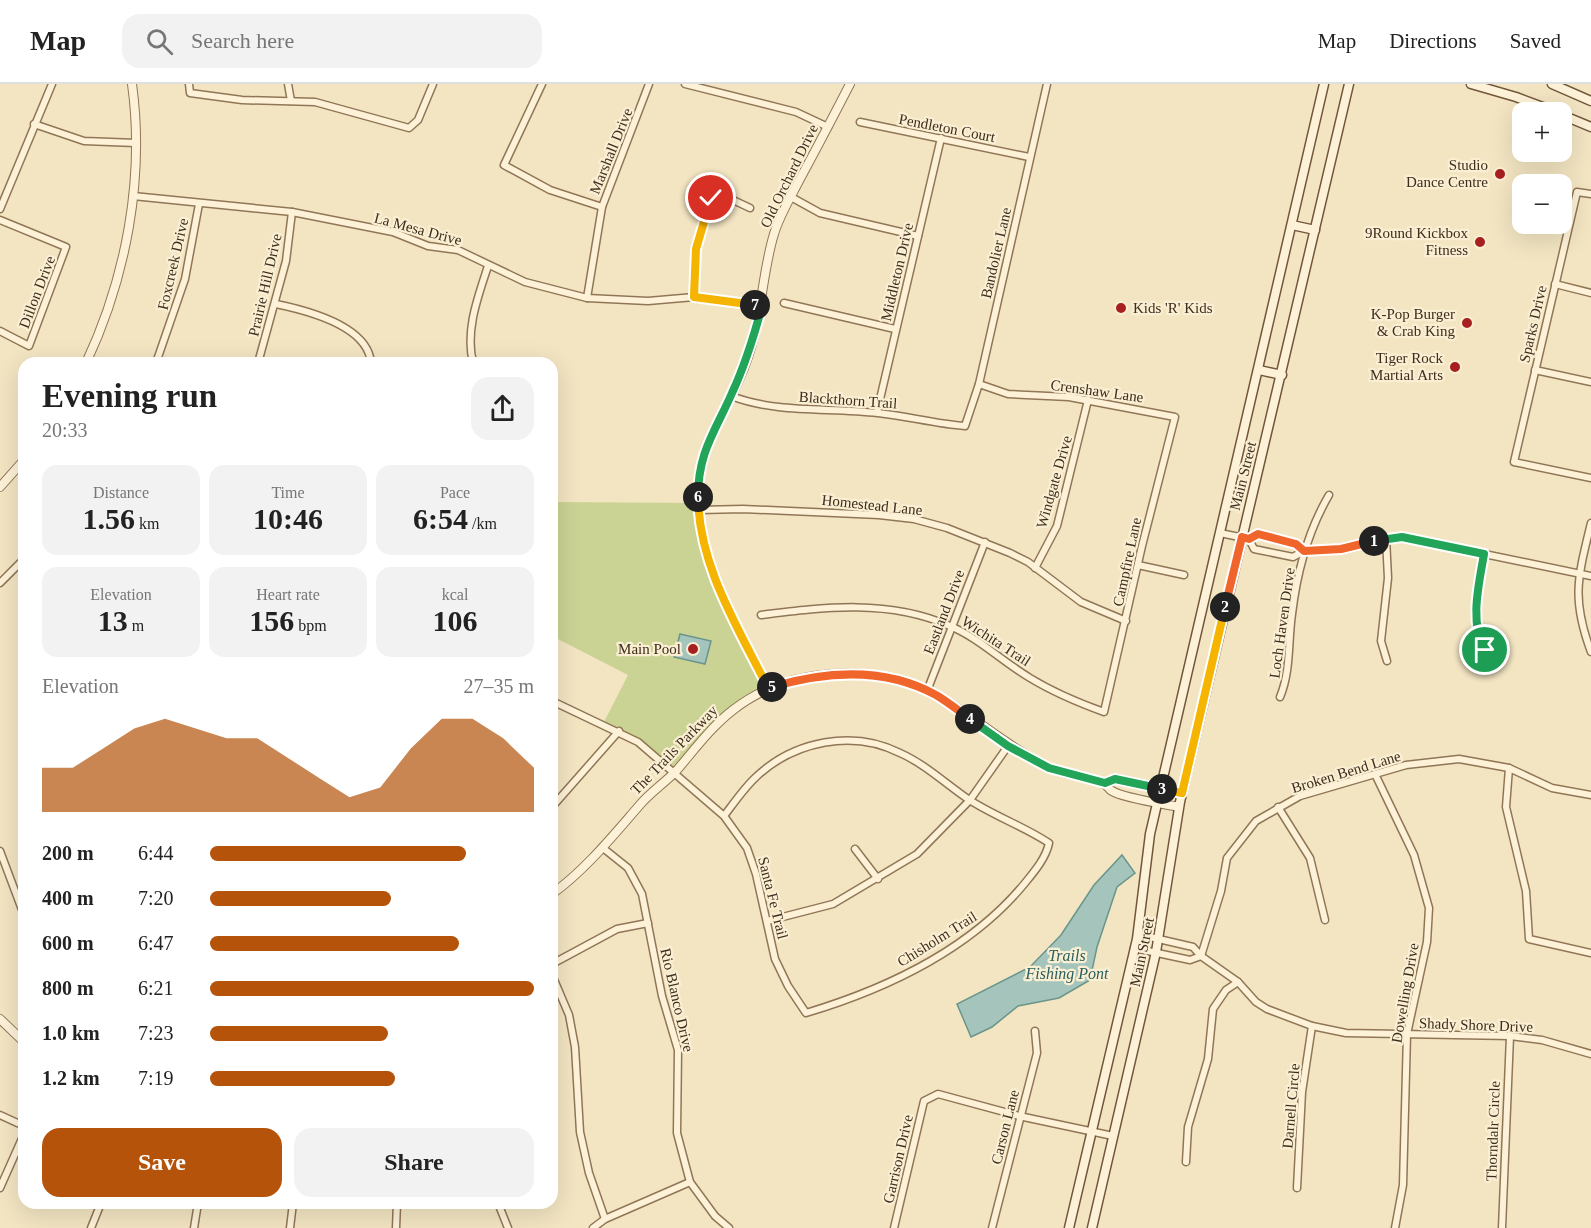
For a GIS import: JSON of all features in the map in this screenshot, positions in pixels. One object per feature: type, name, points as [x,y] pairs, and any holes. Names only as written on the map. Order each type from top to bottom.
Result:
[{"type":"main road","name":"Main Street","points":[[1069,1228],[1137,934],[1150,834],[1157,802],[1324,84]]},
{"type":"main road","name":"Main Street","points":[[1092,1228],[1159,939],[1182,793],[1246,538],[1349,84]]},
{"type":"main road","points":[[1470,84],[1500,88],[1533,102]]},
{"type":"main road","points":[[1552,84],[1591,100]]},
{"type":"main road","points":[[1572,119],[1591,127]]},
{"type":"main road","points":[[1292,225],[1315,230]]},
{"type":"main road","points":[[1259,370],[1282,375]]},
{"type":"street","points":[[0,209],[52,84]]},
{"type":"street","points":[[89,357],[118,278],[133,196],[136,142],[132,84]]},
{"type":"street","points":[[189,84],[190,93],[251,101],[315,102],[409,128],[418,120],[433,84]]},
{"type":"street","points":[[288,84],[291,100]]},
{"type":"street","points":[[542,84],[504,165],[550,189],[602,207]]},
{"type":"street","name":"Marshall Drive","points":[[587,298],[602,207],[649,84]]},
{"type":"street","points":[[686,84],[796,112],[828,127]]},
{"type":"street","name":"Old Orchard Drive","points":[[768,688],[714,577],[701,534],[699,510],[701,463],[711,431],[731,396],[749,355],[762,306],[767,263],[774,232],[850,84]]},
{"type":"street","name":"Bandolier Lane","points":[[965,426],[979,384],[1047,84]]},
{"type":"street","name":"Pendleton Court","points":[[860,122],[1029,157]]},
{"type":"street","points":[[34,124],[84,141],[136,142]]},
{"type":"street","name":"Middleton Drive","points":[[877,412],[941,138]]},
{"type":"street","name":"Sparks Drive","points":[[1591,194],[1577,192],[1514,462],[1591,478]]},
{"type":"street","name":"La Mesa Drive","points":[[133,196],[292,212],[393,232],[428,246],[458,250],[525,282],[587,298],[648,302],[694,297],[762,306]]},
{"type":"street","points":[[790,197],[820,213],[918,236]]},
{"type":"street","points":[[694,297],[696,249],[711,198],[733,200],[750,208]]},
{"type":"street","name":"Foxcreek Drive","points":[[158,357],[185,279],[199,204]]},
{"type":"street","name":"Prairie Hill Drive","points":[[260,357],[286,261],[292,212]]},
{"type":"street","name":"Dillon Drive","points":[[0,220],[66,247],[29,346],[0,331]]},
{"type":"street","points":[[473,357],[471,332],[476,303],[488,266]]},
{"type":"street","points":[[1555,284],[1591,293]]},
{"type":"street","points":[[784,303],[895,329]]},
{"type":"street","points":[[276,304],[313,312],[331,319],[358,340],[370,357]]},
{"type":"street","points":[[1535,370],[1591,382]]},
{"type":"street","name":"Crenshaw Lane","points":[[979,384],[1008,394],[1088,400],[1176,417]]},
{"type":"street","name":"Blackthorn Trail","points":[[731,396],[754,404],[784,409],[877,412],[965,426]]},
{"type":"street","name":"Windgate Drive","points":[[1035,568],[1056,526],[1088,400]]},
{"type":"street","name":"Campfire Lane","points":[[1104,712],[1138,565],[1176,417]]},
{"type":"street","points":[[0,487],[18,467]]},
{"type":"street","name":"Loch Haven Drive","points":[[1280,697],[1286,684],[1292,614],[1304,551],[1314,521],[1329,495]]},
{"type":"street","name":"Homestead Lane","points":[[699,510],[743,509],[879,515],[925,522],[985,542],[1035,568],[1081,602],[1126,621]]},
{"type":"street","points":[[1591,523],[1578,573],[1578,605],[1591,652]]},
{"type":"street","points":[[1220,533],[1246,538],[1258,534],[1296,544],[1304,551]]},
{"type":"street","points":[[1246,538],[1254,549],[1293,557],[1304,551],[1341,549],[1386,538],[1408,538],[1591,576]]},
{"type":"street","points":[[1386,538],[1388,578],[1381,641],[1387,661]]},
{"type":"street","name":"Eastland Drive","points":[[927,692],[985,542]]},
{"type":"street","points":[[1484,554],[1477,610],[1480,637],[1485,650]]},
{"type":"street","points":[[0,583],[18,565]]},
{"type":"street","points":[[1138,565],[1184,575]]},
{"type":"street","name":"Wichita Trail","points":[[762,615],[819,608],[864,607],[898,610],[951,626],[1030,679],[1080,704],[1104,712]]},
{"type":"street","name":"The Trails Parkway","points":[[558,889],[603,848],[638,806],[675,772],[720,721],[768,688],[812,676],[857,674],[902,682],[927,692],[1008,746],[1049,768],[1105,783],[1113,792],[1179,807]]},
{"type":"street","name":"Santa Fe Trail","points":[[558,704],[638,742],[724,816],[741,836],[752,859],[775,959],[788,986],[806,1013]]},
{"type":"street","points":[[558,800],[619,731]]},
{"type":"street","points":[[724,816],[755,778],[772,763],[793,751],[830,742],[874,744],[902,753],[970,800]]},
{"type":"street","points":[[767,921],[833,904],[917,854],[970,800],[1008,746]]},
{"type":"street","name":"Broken Bend Lane","points":[[1201,956],[1221,891],[1227,858],[1256,821],[1300,796],[1406,765],[1459,759],[1509,768],[1552,788],[1591,795]]},
{"type":"street","points":[[1509,768],[1506,807],[1526,891],[1529,939],[1591,953]]},
{"type":"street","name":"Dowelling Drive","points":[[1375,774],[1414,855],[1423,878],[1429,908],[1427,942],[1407,1034],[1403,1185],[1395,1228]]},
{"type":"street","name":"The Trails Parkway","points":[[1105,783],[1115,779],[1182,793]]},
{"type":"street","name":"Chisholm Trail","points":[[806,1013],[874,989],[973,934],[1008,904],[1040,862],[1048,843],[970,800]]},
{"type":"street","points":[[1278,807],[1310,858],[1325,920]]},
{"type":"street","name":"Rio Blanco Drive","points":[[603,848],[634,876],[642,894],[662,996],[678,1050],[676,1133],[690,1182],[715,1216],[729,1228]]},
{"type":"street","points":[[855,849],[878,879]]},
{"type":"street","points":[[0,851],[18,899]]},
{"type":"street","points":[[558,961],[617,929],[648,922]]},
{"type":"street","name":"Shady Shore Drive","points":[[1137,934],[1193,947],[1201,956],[1238,982],[1256,1002],[1267,1009],[1312,1026],[1346,1033],[1510,1036],[1542,1040],[1591,1054]]},
{"type":"street","points":[[1134,948],[1190,960],[1201,956]]},
{"type":"street","points":[[1186,1162],[1188,1127],[1208,1059],[1213,1009],[1226,990],[1238,982]]},
{"type":"street","points":[[558,989],[569,1015],[575,1047],[580,1132],[589,1173],[605,1219]]},
{"type":"street","points":[[0,1019],[18,1036]]},
{"type":"street","name":"Darnell Circle","points":[[1297,1188],[1302,1092],[1312,1026]]},
{"type":"street","name":"Carson Lane","points":[[992,1228],[1037,1053],[1035,1031]]},
{"type":"street","name":"Thorndalr Circle","points":[[1502,1228],[1510,1036]]},
{"type":"street","name":"Garrison Drive","points":[[894,1228],[924,1101],[928,1097],[938,1094],[1019,1116]]},
{"type":"street","points":[[0,1115],[18,1123]]},
{"type":"street","points":[[1019,1116],[1113,1136]]},
{"type":"street","points":[[0,1188],[18,1148]]},
{"type":"street","points":[[593,1228],[605,1219],[690,1182]]},
{"type":"street","points":[[92,1228],[99,1209]]},
{"type":"street","points":[[194,1228],[197,1209]]},
{"type":"street","points":[[290,1228],[292,1209]]},
{"type":"street","points":[[396,1228],[397,1209]]},
{"type":"street","points":[[500,1209],[508,1228]]},
{"type":"green space","points":[[558,502],[698,503],[707,558],[768,688],[735,708],[675,772],[638,742],[603,724],[628,675],[558,639]]},
{"type":"water","name":"Main Pool","points":[[680,634],[711,641],[705,664],[674,657]]},
{"type":"water","name":"Trails Fishing Pont","points":[[1122,855],[1135,873],[1117,887],[1097,947],[1090,980],[1059,998],[1018,1006],[992,1027],[971,1037],[957,1004],[1030,967],[1061,935],[1094,885]]},
{"type":"place","name":"Studio Dance Centre","points":[[1500,174]]},
{"type":"place","name":"9Round Kickbox Fitness","points":[[1480,242]]},
{"type":"place","name":"Kids 'R' Kids","points":[[1121,308]]},
{"type":"place","name":"K-Pop Burger & Crab King","points":[[1467,323]]},
{"type":"place","name":"Tiger Rock Martial Arts","points":[[1455,367]]},
{"type":"place","name":"Main Pool","points":[[693,649]]},
{"type":"route","points":[[711,198],[696,249],[694,297],[762,306],[749,355],[731,396],[711,431],[701,463],[698,486],[701,534],[714,577],[768,688],[812,676],[832,674],[857,674],[902,682],[935,695],[1008,746],[1049,768],[1105,783],[1115,779],[1182,793],[1242,537],[1249,539],[1258,534],[1296,544],[1304,551],[1341,549],[1394,537],[1484,554],[1477,610],[1480,637],[1485,650]]}]
